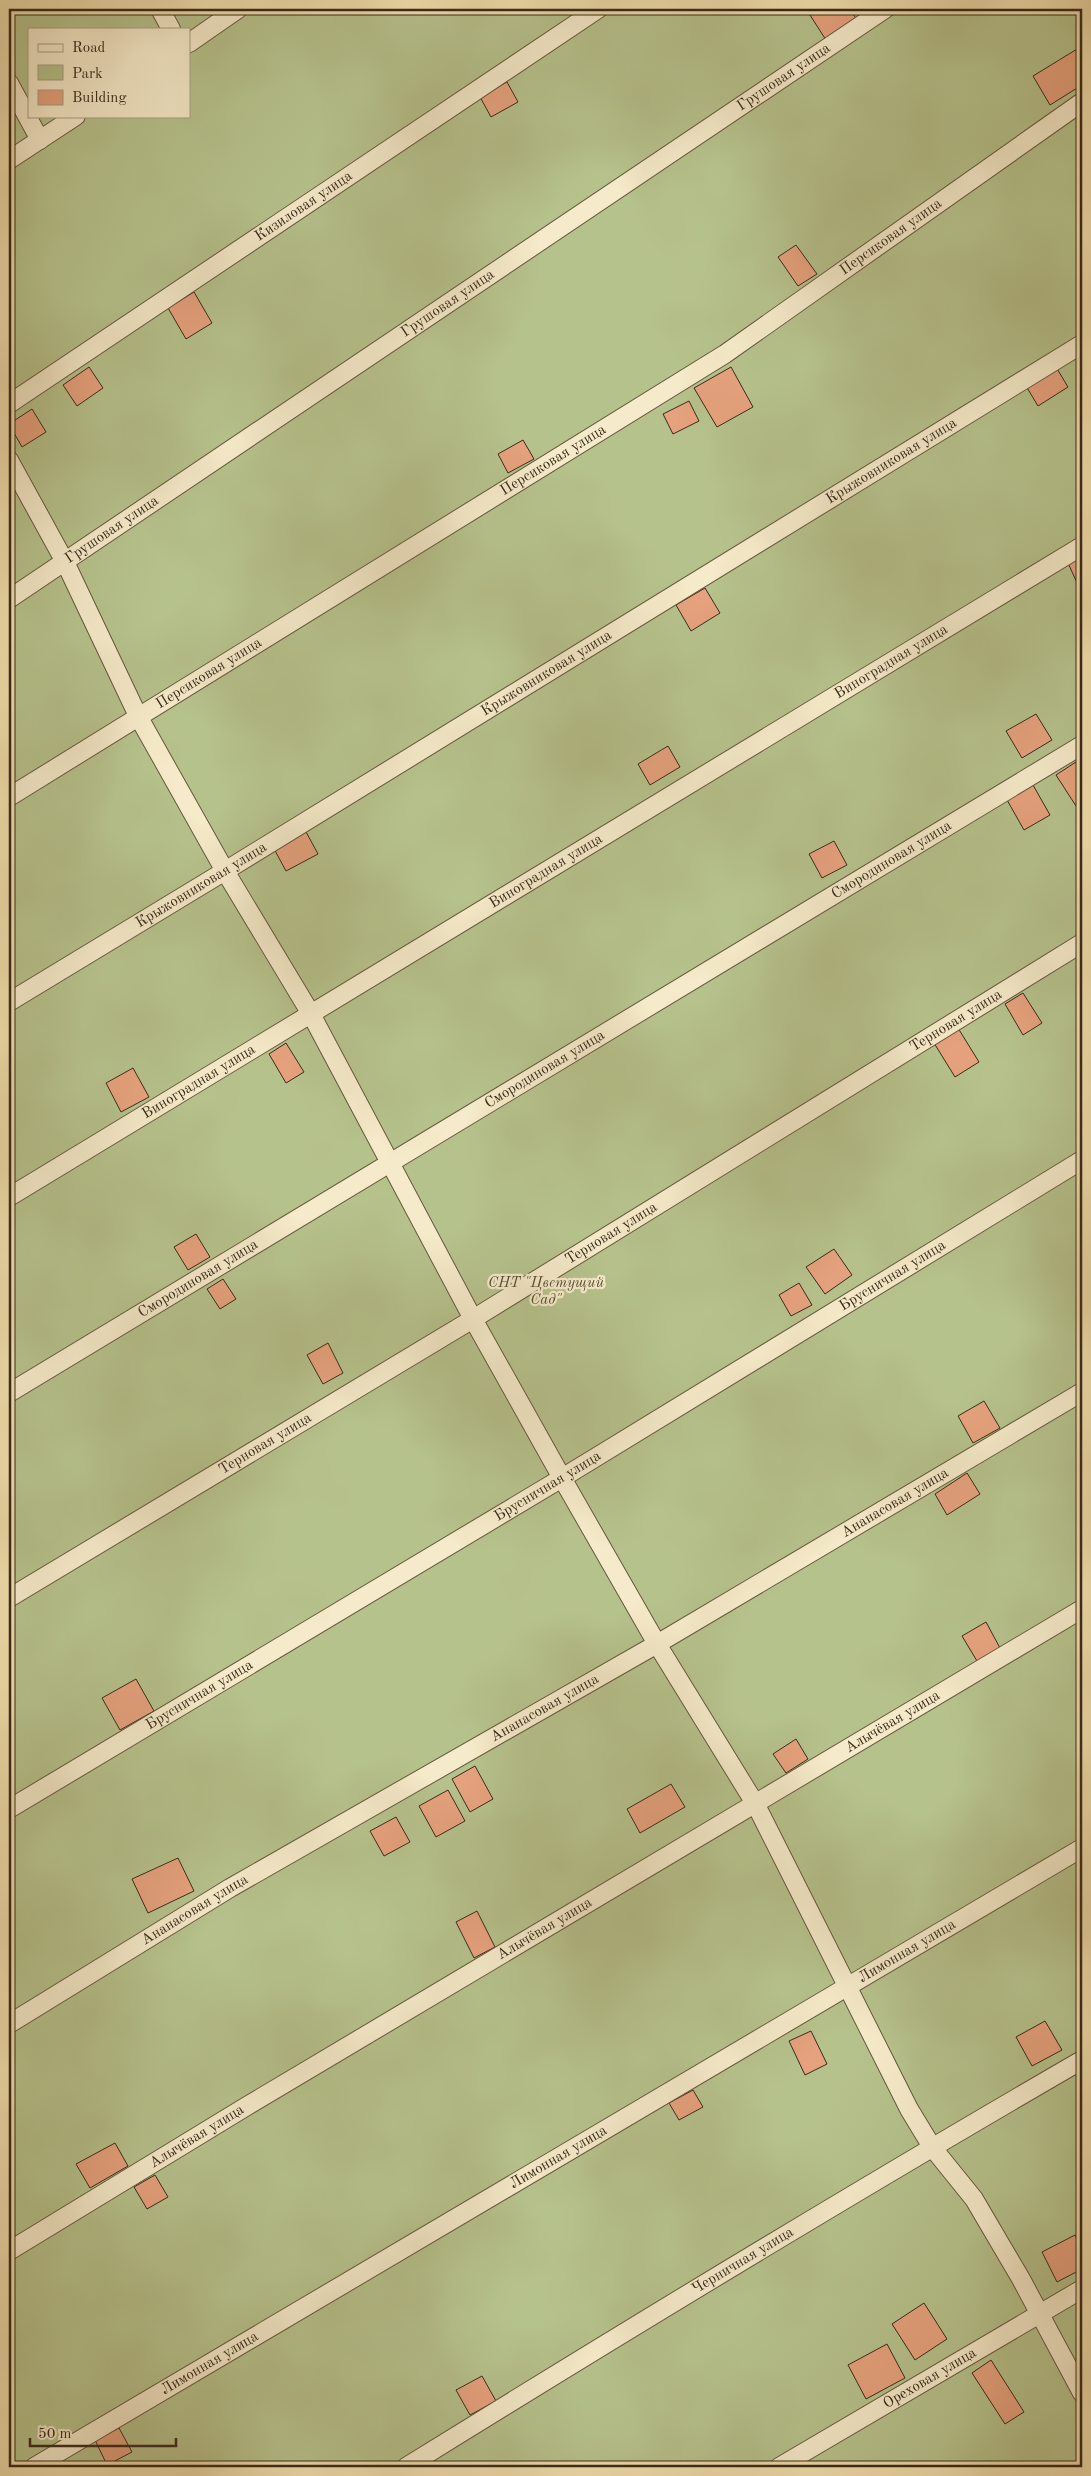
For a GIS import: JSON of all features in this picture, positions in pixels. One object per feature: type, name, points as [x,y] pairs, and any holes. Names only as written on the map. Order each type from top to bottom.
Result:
[{"type":"street","points":[[160,9],[170,28]]},
{"type":"street","points":[[190,42],[238,9]]},
{"type":"street","name":"Кизиловая улица","points":[[9,404],[598,9]]},
{"type":"street","name":"Грушовая улица","points":[[9,599],[885,9]]},
{"type":"street","points":[[9,83],[28,118]]},
{"type":"street","name":"Персиковая улица","points":[[9,797],[725,354],[1082,102]]},
{"type":"street","points":[[28,118],[40,140]]},
{"type":"street","points":[[9,160],[73,118]]},
{"type":"street","name":"Крыжовниковая улица","points":[[9,1002],[1082,344]]},
{"type":"street","points":[[9,460],[65,562],[138,716],[225,871],[311,1014],[473,1319],[562,1478],[657,1644],[756,1805],[909,2109],[932,2147],[974,2199],[1021,2279],[1082,2393]]},
{"type":"street","name":"Виноградная улица","points":[[9,1197],[1082,546]]},
{"type":"street","name":"Смородиновая улица","points":[[9,1393],[1082,745]]},
{"type":"street","name":"Терновая улица","points":[[9,1598],[473,1319],[1082,943]]},
{"type":"street","name":"Брусничная улица","points":[[9,1808],[562,1478],[1082,1160]]},
{"type":"street","name":"Ананасовая улица","points":[[9,2024],[230,1888],[657,1644],[1082,1392]]},
{"type":"street","name":"Алычёвая улица","points":[[9,2251],[247,2106],[756,1805],[1082,1609]]},
{"type":"street","name":"Лимонная улица","points":[[34,2467],[1082,1848]]},
{"type":"street","name":"Черничная улица","points":[[406,2467],[932,2147],[1082,2060]]},
{"type":"street","name":"Ореховая улица","points":[[779,2467],[1082,2289]]},
{"type":"green space","name":"СНТ \"Цветущий Сад\"","points":[[9,9],[1082,9],[1082,2467],[9,2467]]},
{"type":"building","points":[[812,9],[850,9],[857,20],[826,40],[808,12]]},
{"type":"building","points":[[1082,46],[1082,85],[1050,105],[1033,76]]},
{"type":"building","points":[[507,82],[518,102],[491,117],[480,97]]},
{"type":"building","points":[[796,245],[817,274],[798,286],[778,257]]},
{"type":"building","points":[[194,292],[212,323],[186,339],[168,308]]},
{"type":"building","points":[[89,367],[103,388],[77,406],[63,385]]},
{"type":"building","points":[[731,367],[753,407],[717,427],[694,388]]},
{"type":"building","points":[[1056,367],[1068,387],[1038,406],[1026,386]]},
{"type":"building","points":[[689,401],[699,421],[673,434],[663,414]]},
{"type":"building","points":[[32,409],[46,432],[22,447],[9,424]]},
{"type":"building","points":[[523,440],[534,459],[508,473],[498,454]]},
{"type":"building","points":[[1082,556],[1082,583],[1078,585],[1068,563]]},
{"type":"building","points":[[705,588],[720,613],[691,631],[676,605]]},
{"type":"building","points":[[1036,714],[1052,740],[1022,758],[1006,731]]},
{"type":"building","points":[[668,746],[680,767],[650,785],[638,764]]},
{"type":"building","points":[[1082,758],[1082,802],[1076,806],[1056,775]]},
{"type":"building","points":[[1033,785],[1050,815],[1024,830],[1007,800]]},
{"type":"building","points":[[305,830],[318,854],[286,871],[273,847]]},
{"type":"building","points":[[834,841],[847,865],[822,878],[809,854]]},
{"type":"building","points":[[1023,993],[1042,1023],[1023,1035],[1005,1004]]},
{"type":"building","points":[[958,1028],[979,1062],[955,1077],[934,1043]]},
{"type":"building","points":[[286,1043],[304,1072],[286,1083],[269,1054]]},
{"type":"building","points":[[133,1068],[149,1097],[121,1112],[106,1083]]},
{"type":"building","points":[[196,1234],[210,1257],[188,1270],[174,1247]]},
{"type":"building","points":[[834,1249],[852,1275],[825,1294],[806,1267]]},
{"type":"building","points":[[223,1279],[236,1299],[220,1309],[207,1289]]},
{"type":"building","points":[[799,1283],[812,1305],[791,1316],[779,1295]]},
{"type":"building","points":[[328,1343],[343,1373],[323,1384],[307,1355]]},
{"type":"building","points":[[984,1401],[1000,1428],[973,1443],[958,1416]]},
{"type":"building","points":[[967,1473],[980,1494],[947,1515],[935,1494]]},
{"type":"building","points":[[986,1622],[1000,1648],[977,1661],[962,1636]]},
{"type":"building","points":[[136,1679],[154,1711],[120,1730],[102,1698]]},
{"type":"building","points":[[796,1739],[808,1759],[786,1773],[773,1754]]},
{"type":"building","points":[[475,1766],[493,1799],[470,1812],[452,1779]]},
{"type":"building","points":[[671,1784],[685,1807],[640,1833],[627,1809]]},
{"type":"building","points":[[448,1790],[465,1821],[436,1837],[419,1806]]},
{"type":"building","points":[[396,1817],[410,1842],[384,1856],[370,1831]]},
{"type":"building","points":[[178,1858],[194,1891],[148,1913],[132,1879]]},
{"type":"building","points":[[477,1911],[495,1947],[474,1958],[456,1922]]},
{"type":"building","points":[[1045,2021],[1062,2050],[1032,2066],[1016,2037]]},
{"type":"building","points":[[811,2031],[827,2064],[805,2075],[789,2041]]},
{"type":"building","points":[[693,2090],[703,2107],[679,2120],[669,2103]]},
{"type":"building","points":[[115,2143],[128,2166],[90,2188],[76,2164]]},
{"type":"building","points":[[155,2175],[168,2197],[147,2209],[134,2187]]},
{"type":"building","points":[[1075,2235],[1082,2250],[1082,2269],[1057,2282],[1042,2252]]},
{"type":"building","points":[[924,2303],[947,2339],[915,2360],[892,2324]]},
{"type":"building","points":[[887,2344],[905,2378],[866,2399],[848,2365]]},
{"type":"building","points":[[991,2360],[1024,2412],[1005,2424],[972,2373]]},
{"type":"building","points":[[482,2376],[496,2401],[470,2415],[456,2390]]},
{"type":"building","points":[[119,2428],[132,2452],[107,2465],[95,2440]]}]
